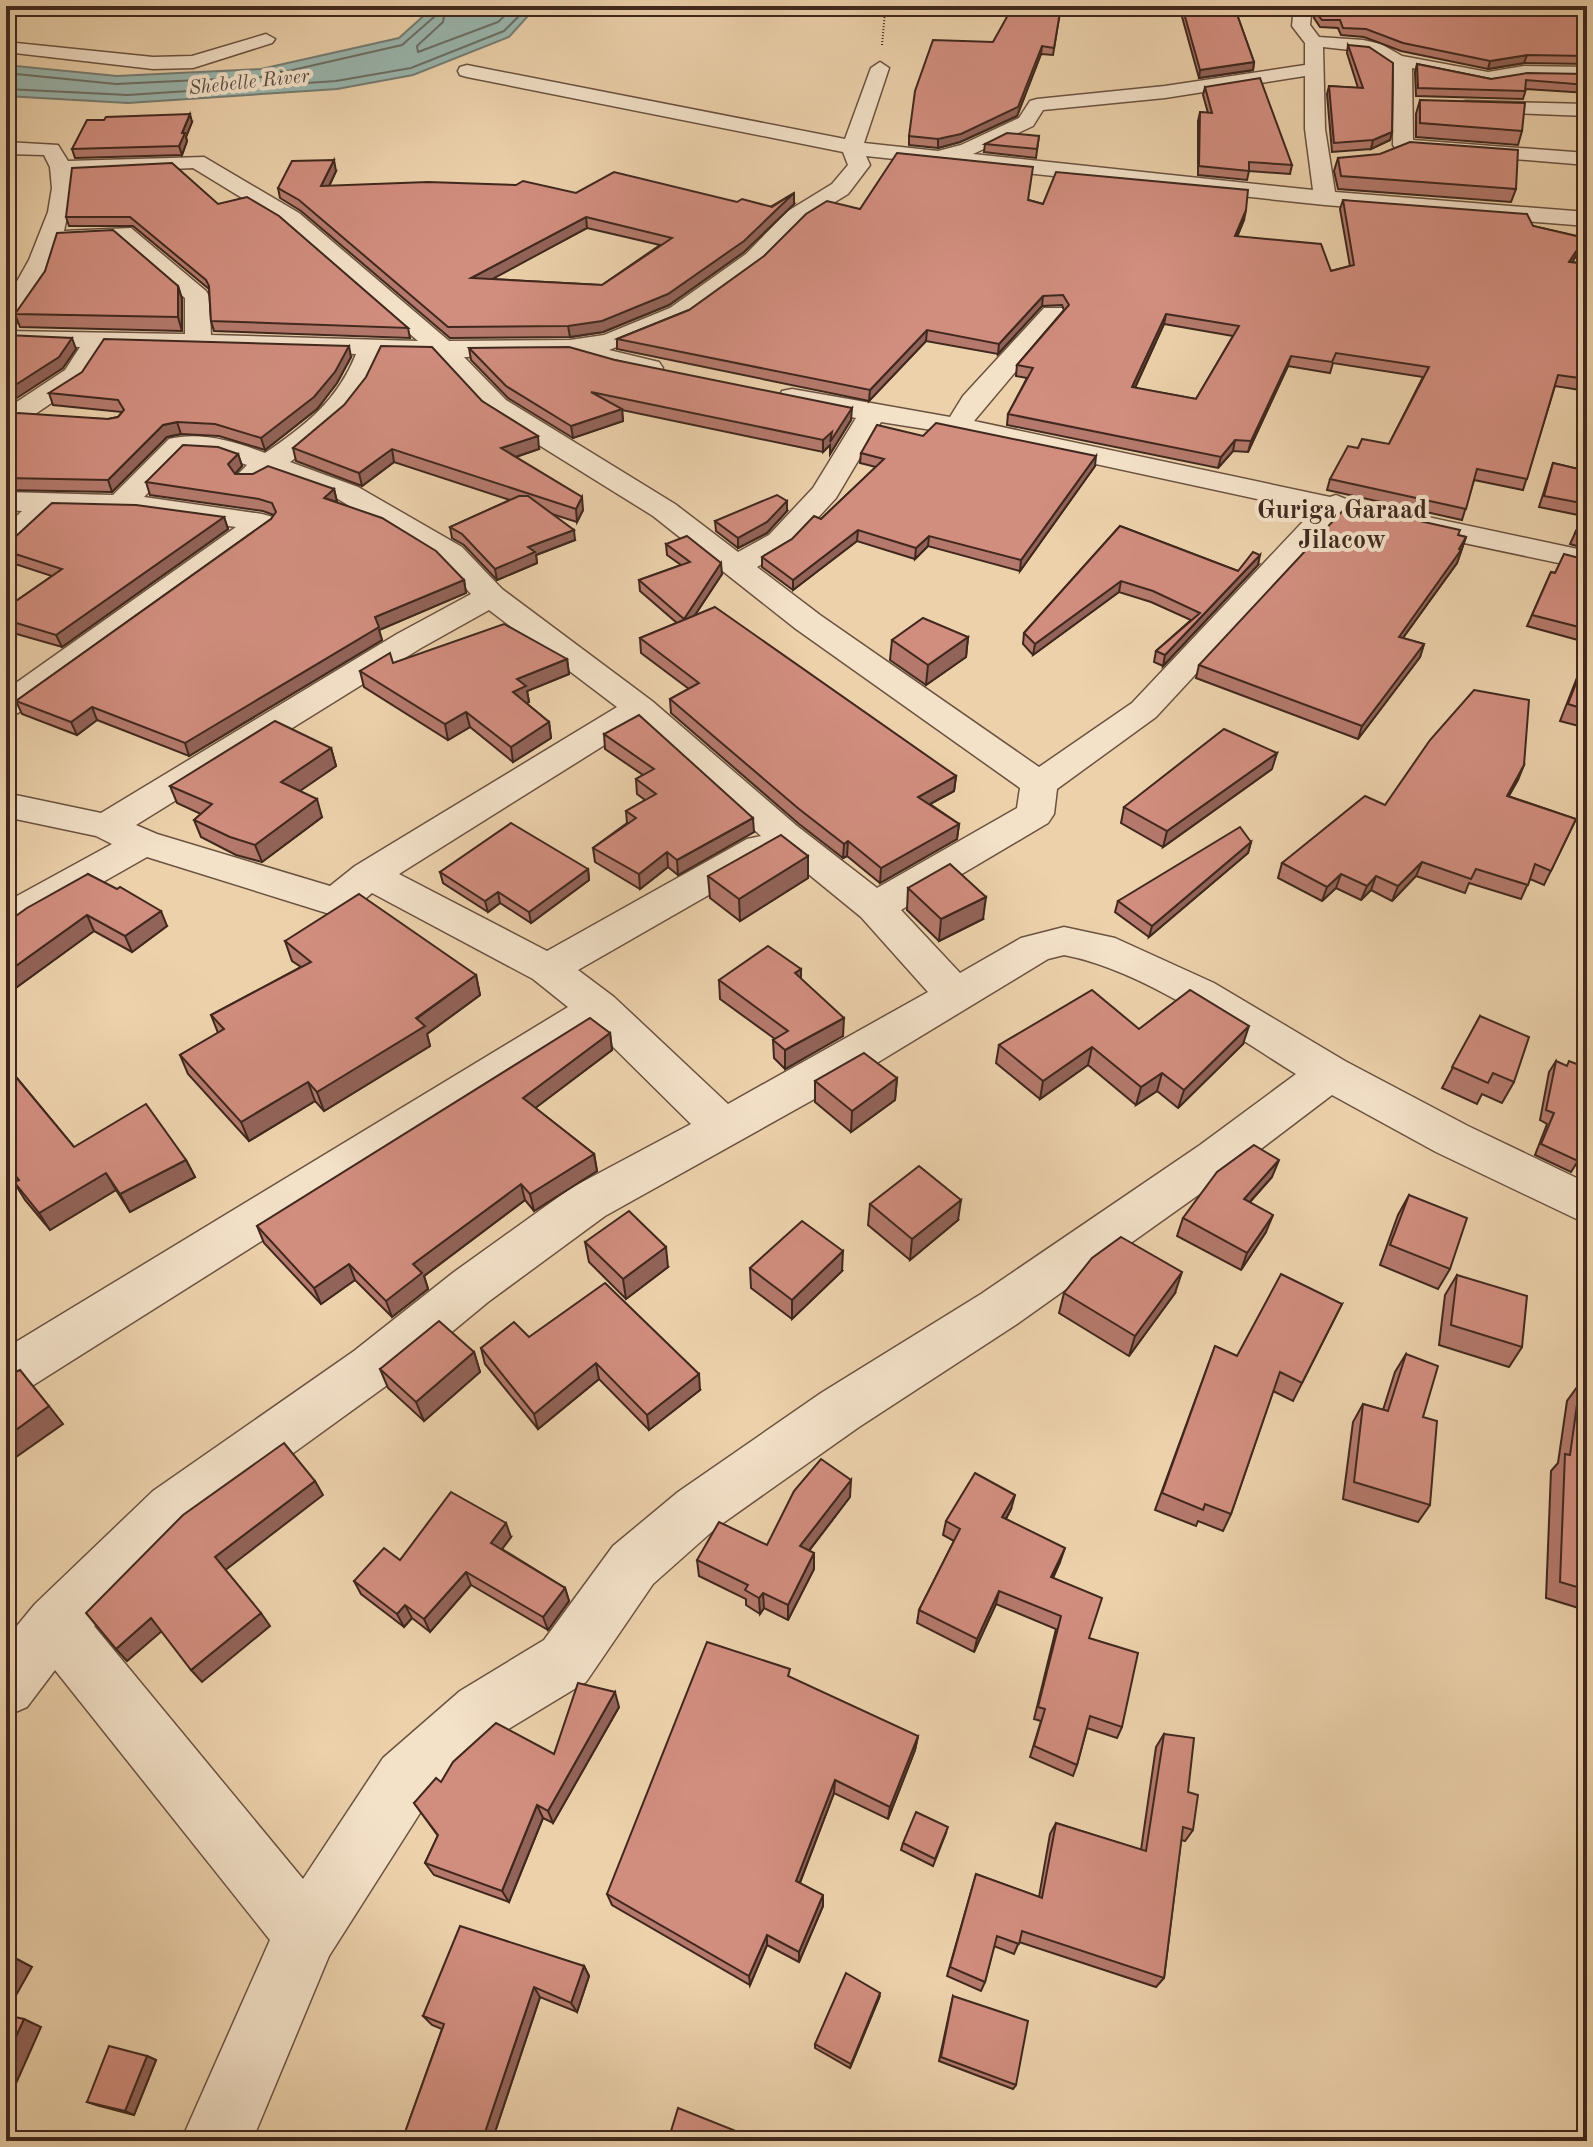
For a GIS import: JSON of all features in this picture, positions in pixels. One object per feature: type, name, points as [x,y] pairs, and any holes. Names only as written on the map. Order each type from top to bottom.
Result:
[{"type":"street","points":[[1303,6],[1301,26],[1314,42],[1315,129],[1325,198]]},
{"type":"street","points":[[6,47],[153,63],[193,62],[266,39]]},
{"type":"street","points":[[1314,42],[1342,42],[1373,48],[1398,59],[1488,78],[1514,87],[1540,102],[1541,133],[1559,187],[1579,218]]},
{"type":"street","points":[[1398,59],[1403,68],[1404,105],[1396,148],[1541,133],[1587,110]]},
{"type":"street","points":[[563,349],[609,342],[679,313],[754,259],[796,216],[840,189],[859,165],[852,148],[880,68]]},
{"type":"street","points":[[929,156],[966,150],[1026,122],[1037,105],[1165,92],[1315,69]]},
{"type":"street","points":[[467,71],[852,148],[1325,198],[1579,218]]},
{"type":"street","points":[[1488,78],[1524,72],[1587,73]]},
{"type":"street","points":[[1404,105],[1437,105],[1541,133],[1587,159]]},
{"type":"street","points":[[6,148],[51,149],[58,156],[63,183],[59,222],[7,330],[98,339],[443,349],[572,348],[677,373]]},
{"type":"street","points":[[60,168],[197,161],[291,218],[443,349],[496,406],[664,510],[808,622],[1039,784]]},
{"type":"street","points":[[1321,162],[1346,162]]},
{"type":"street","points":[[51,237],[123,233],[197,296],[198,340]]},
{"type":"street","points":[[957,426],[973,402],[1053,313]]},
{"type":"street","points":[[12,417],[75,375],[98,339]]},
{"type":"street","points":[[201,512],[331,420],[363,376],[372,346]]},
{"type":"street","points":[[768,392],[957,426],[1336,504],[1587,560]]},
{"type":"street","points":[[735,567],[780,541],[826,492],[844,457],[873,413]]},
{"type":"street","points":[[12,417],[63,417]]},
{"type":"street","points":[[120,504],[179,445],[226,448],[348,493],[451,554],[491,596],[640,708],[784,835],[875,907],[954,994]]},
{"type":"street","points":[[6,501],[46,505],[120,504],[201,512],[262,523],[6,706]]},
{"type":"street","points":[[875,907],[1035,814],[1039,784],[1144,710],[1336,504]]},
{"type":"street","points":[[6,542],[46,505]]},
{"type":"street","points":[[6,919],[409,641],[491,596]]},
{"type":"street","points":[[6,805],[125,834],[336,902],[369,875],[640,708]]},
{"type":"street","points":[[548,969],[784,835]]},
{"type":"street","points":[[369,875],[548,969],[599,1008],[723,1127]]},
{"type":"street","points":[[6,1686],[55,1624],[172,1509],[372,1367],[471,1287],[588,1202],[837,1066],[1035,948],[1064,941],[1101,948],[1199,994],[1329,1073],[1452,1139],[1586,1202]]},
{"type":"street","points":[[6,1375],[599,1008]]},
{"type":"street","points":[[216,2141],[306,1933],[405,1780],[481,1712],[565,1661],[633,1565],[697,1510],[840,1410],[1012,1300],[1216,1158],[1329,1073]]},
{"type":"street","points":[[55,1624],[306,1933]]},
{"type":"path","points":[[880,68],[885,12],[902,6]]},
{"type":"water","name":"Shebelle River","points":[[427,6],[537,6],[509,37],[413,75],[337,89],[128,103],[6,96],[6,65],[117,76],[261,69],[399,38],[429,11]]},
{"type":"building","points":[[1013,6],[1061,6],[1054,48],[1042,46],[1018,107],[961,134],[938,139],[909,136],[915,91],[933,40],[993,42]]},
{"type":"building","points":[[1182,6],[1234,6],[1254,62],[1200,70]]},
{"type":"building","points":[[1316,6],[1587,6],[1587,56],[1527,55],[1490,61],[1403,43],[1366,29],[1343,28],[1340,20],[1322,20],[1315,11]]},
{"type":"building","points":[[1348,45],[1369,47],[1393,63],[1392,132],[1373,140],[1334,143],[1329,86],[1363,88]]},
{"type":"building","points":[[1417,64],[1491,79],[1527,73],[1587,74],[1587,85],[1526,80],[1525,91],[1418,88]]},
{"type":"building","points":[[1260,78],[1292,165],[1249,162],[1249,171],[1199,166],[1200,112],[1212,113],[1205,87]]},
{"type":"building","points":[[1420,100],[1525,103],[1522,131],[1420,123]]},
{"type":"building","points":[[190,114],[179,146],[72,149],[87,120]]},
{"type":"building","points":[[1007,133],[1039,136],[1037,149],[985,144]]},
{"type":"building","points":[[1410,142],[1518,150],[1516,189],[1341,176],[1338,158],[1380,154]]},
{"type":"building","points":[[897,153],[1033,167],[1028,200],[1043,204],[1056,172],[1248,190],[1246,210],[1235,236],[1321,244],[1331,271],[1354,265],[1343,200],[1527,214],[1533,226],[1585,238],[1569,262],[1587,264],[1587,379],[1558,375],[1527,479],[1477,469],[1466,509],[1330,479],[1348,446],[1358,448],[1362,439],[1389,444],[1429,367],[1336,353],[1332,362],[1291,356],[1251,441],[1235,440],[1221,457],[1008,414],[1033,368],[1017,365],[1069,305],[1063,295],[1043,296],[999,344],[927,330],[870,390],[617,339],[689,310],[764,256],[806,214],[827,201],[860,209]],"holes":[[[1166,314],[1239,326],[1196,399],[1132,387]]]},
{"type":"building","points":[[334,160],[321,186],[428,182],[516,185],[523,181],[576,193],[614,172],[737,202],[742,199],[772,207],[794,193],[744,241],[668,294],[602,321],[568,326],[448,327],[299,200],[278,188],[292,161]],"holes":[[[586,217],[672,238],[602,285],[471,278]]]},
{"type":"building","points":[[172,163],[218,204],[247,197],[279,216],[408,328],[211,321],[206,280],[130,217],[66,217],[72,168]]},
{"type":"building","points":[[113,230],[178,286],[178,317],[15,314],[45,271],[57,233]]},
{"type":"building","points":[[6,335],[72,338],[59,357],[6,391]]},
{"type":"building","points":[[104,339],[349,346],[335,372],[314,397],[261,438],[215,424],[177,422],[163,425],[108,480],[6,478],[6,417],[18,413],[108,419],[118,417],[124,410],[118,400],[49,393],[82,372]]},
{"type":"building","points":[[381,346],[432,347],[482,401],[538,436],[501,448],[582,497],[576,509],[392,449],[359,473],[293,448],[344,405],[366,377]]},
{"type":"building","points":[[569,347],[615,360],[852,408],[830,442],[832,432],[823,440],[591,392],[622,409],[571,426],[506,386],[469,348]]},
{"type":"building","points":[[936,423],[1096,456],[1021,560],[929,536],[916,548],[858,530],[793,580],[762,557],[792,539],[814,516],[821,519],[884,459],[861,453],[877,425],[923,436]]},
{"type":"building","points":[[183,445],[218,447],[238,454],[228,464],[235,474],[253,474],[268,466],[334,489],[324,498],[382,518],[436,551],[464,580],[375,617],[379,627],[185,743],[92,707],[71,722],[16,701],[271,519],[276,512],[272,503],[259,499],[146,482]]},
{"type":"building","points":[[1553,463],[1587,471],[1587,504],[1544,496]]},
{"type":"building","points":[[777,495],[787,501],[767,522],[738,538],[715,521]]},
{"type":"building","points":[[519,496],[528,496],[574,530],[528,547],[535,552],[495,569],[462,534],[450,527]]},
{"type":"building","points":[[52,503],[136,505],[224,517],[56,635],[6,620],[6,608],[62,569],[6,551],[6,540],[14,538]]},
{"type":"building","points":[[1348,505],[1460,530],[1458,535],[1466,537],[1461,550],[1399,637],[1424,644],[1362,726],[1199,665]]},
{"type":"building","points":[[1587,509],[1587,536],[1575,533]]},
{"type":"building","points":[[1120,526],[1238,571],[1253,552],[1260,555],[1165,655],[1156,651],[1200,613],[1153,591],[1121,581],[1035,644],[1024,633]]},
{"type":"building","points":[[687,536],[721,563],[684,619],[639,580],[690,562],[666,544]]},
{"type":"building","points":[[1564,554],[1587,560],[1587,620],[1583,628],[1532,615],[1551,572],[1555,573]]},
{"type":"building","points":[[715,607],[956,776],[918,797],[959,824],[881,868],[848,841],[844,844],[799,809],[670,699],[699,683],[640,638]]},
{"type":"building","points":[[923,618],[968,637],[928,665],[892,640]]},
{"type":"building","points":[[504,624],[567,659],[517,679],[526,686],[513,692],[549,722],[511,747],[466,712],[445,724],[360,671],[390,653],[393,663]]},
{"type":"building","points":[[1587,655],[1587,710],[1568,704]]},
{"type":"building","points":[[1474,690],[1529,700],[1524,765],[1507,796],[1576,819],[1551,871],[1535,864],[1528,885],[1476,869],[1471,879],[1422,862],[1398,886],[1376,876],[1367,886],[1341,874],[1327,887],[1282,863],[1365,796],[1385,805],[1430,740]]},
{"type":"building","points":[[639,715],[753,818],[677,860],[667,852],[639,874],[593,848],[636,818],[626,811],[656,794],[636,779],[654,769],[604,734]]},
{"type":"building","points":[[275,721],[331,748],[281,782],[317,799],[255,845],[194,820],[212,804],[170,786]]},
{"type":"building","points":[[1224,729],[1277,753],[1167,831],[1124,807]]},
{"type":"building","points":[[511,823],[588,869],[529,912],[498,892],[485,901],[440,872]]},
{"type":"building","points":[[1240,827],[1251,842],[1152,926],[1118,901]]},
{"type":"building","points":[[781,835],[808,856],[739,899],[708,876]]},
{"type":"building","points":[[950,864],[986,897],[941,919],[908,888]]},
{"type":"building","points":[[88,874],[117,889],[120,887],[161,911],[125,936],[87,915],[6,973],[6,923]]},
{"type":"building","points":[[359,894],[476,975],[416,1018],[425,1026],[317,1092],[308,1082],[241,1122],[180,1055],[224,1029],[211,1015],[311,962],[285,941]]},
{"type":"building","points":[[768,946],[801,969],[795,973],[844,1018],[785,1050],[773,1040],[788,1031],[719,980]]},
{"type":"building","points":[[1092,990],[1139,1029],[1190,990],[1249,1026],[1184,1090],[1162,1073],[1141,1087],[1092,1047],[1043,1081],[999,1045]]},
{"type":"building","points":[[1480,1016],[1529,1037],[1514,1082],[1493,1073],[1488,1083],[1452,1067]]},
{"type":"building","points":[[590,1018],[610,1033],[523,1098],[594,1154],[530,1194],[521,1184],[413,1264],[422,1273],[386,1301],[349,1264],[314,1288],[257,1226]]},
{"type":"building","points":[[864,1053],[897,1078],[852,1111],[815,1081]]},
{"type":"building","points":[[1556,1061],[1567,1066],[1569,1061],[1587,1068],[1587,1137],[1578,1161],[1541,1144],[1554,1113],[1546,1110]]},
{"type":"building","points":[[6,1065],[74,1147],[146,1104],[186,1160],[120,1194],[106,1173],[39,1213],[14,1182],[19,1180],[6,1164]]},
{"type":"building","points":[[1254,1145],[1279,1160],[1244,1199],[1273,1215],[1247,1253],[1183,1218],[1217,1172]]},
{"type":"building","points":[[919,1166],[961,1200],[912,1239],[870,1204]]},
{"type":"building","points":[[1409,1195],[1467,1218],[1450,1269],[1390,1245]]},
{"type":"building","points":[[629,1211],[666,1247],[623,1279],[585,1242]]},
{"type":"building","points":[[802,1221],[843,1251],[792,1300],[750,1268]]},
{"type":"building","points":[[1121,1237],[1182,1272],[1135,1336],[1064,1293],[1092,1258]]},
{"type":"building","points":[[1281,1274],[1342,1304],[1302,1383],[1280,1372],[1231,1514],[1205,1504],[1203,1510],[1162,1493],[1215,1346],[1237,1356]]},
{"type":"building","points":[[1457,1275],[1527,1296],[1522,1347],[1451,1325]]},
{"type":"building","points":[[605,1283],[699,1374],[647,1415],[596,1363],[534,1414],[481,1348],[514,1322],[529,1337]]},
{"type":"building","points":[[439,1321],[474,1352],[416,1402],[380,1369]]},
{"type":"building","points":[[1406,1354],[1438,1366],[1423,1417],[1437,1421],[1430,1505],[1354,1482],[1363,1404],[1388,1411]]},
{"type":"building","points":[[20,1370],[49,1406],[6,1437],[6,1376]]},
{"type":"building","points":[[1580,1383],[1587,1386],[1587,1590],[1560,1582],[1565,1454],[1570,1455]]},
{"type":"building","points":[[284,1443],[315,1481],[215,1557],[261,1613],[191,1670],[151,1618],[116,1649],[86,1613],[183,1515]]},
{"type":"building","points":[[821,1459],[851,1480],[800,1546],[814,1553],[788,1605],[763,1593],[759,1598],[745,1590],[748,1585],[697,1560],[719,1522],[767,1545],[794,1491]]},
{"type":"building","points":[[975,1473],[1015,1495],[1002,1517],[1065,1548],[1051,1577],[1102,1598],[1089,1638],[1138,1653],[1122,1727],[1090,1716],[1077,1765],[1034,1746],[1045,1709],[1038,1707],[1061,1616],[999,1591],[977,1639],[919,1610],[960,1529],[946,1521]]},
{"type":"building","points":[[451,1492],[506,1523],[491,1543],[565,1588],[543,1617],[466,1572],[424,1619],[405,1605],[397,1614],[354,1581],[384,1548],[400,1560]]},
{"type":"building","points":[[707,1642],[790,1669],[788,1676],[918,1736],[890,1807],[835,1780],[796,1881],[823,1895],[799,1952],[767,1935],[749,1976],[607,1894]]},
{"type":"building","points":[[578,1683],[615,1692],[548,1811],[537,1805],[502,1891],[425,1863],[438,1835],[414,1803],[436,1778],[441,1782],[453,1762],[496,1723],[554,1754]]},
{"type":"building","points":[[1164,1734],[1194,1738],[1188,1792],[1198,1795],[1193,1830],[1183,1827],[1164,1978],[1022,1931],[1019,1944],[997,1936],[985,1982],[950,1967],[976,1874],[1042,1898],[1056,1823],[1146,1851]]},
{"type":"building","points":[[916,1812],[948,1827],[935,1859],[903,1843]]},
{"type":"building","points":[[460,1926],[584,1966],[571,2003],[534,1987],[482,2141],[413,2141],[403,2138],[444,2024],[423,2016]]},
{"type":"building","points":[[6,1955],[15,1958],[6,1973]]},
{"type":"building","points":[[846,1973],[880,1993],[851,2064],[815,2044]]},
{"type":"building","points":[[953,1996],[1028,2021],[1016,2085],[941,2057]]},
{"type":"building","points":[[6,2015],[24,2019],[6,2058]]},
{"type":"building","points":[[109,2046],[147,2056],[125,2111],[87,2102]]},
{"type":"building","points":[[678,2108],[736,2131],[733,2141],[668,2141]]},
{"type":"district","name":"Guriga Garaad Jilacow","points":[[1342,526]]}]
